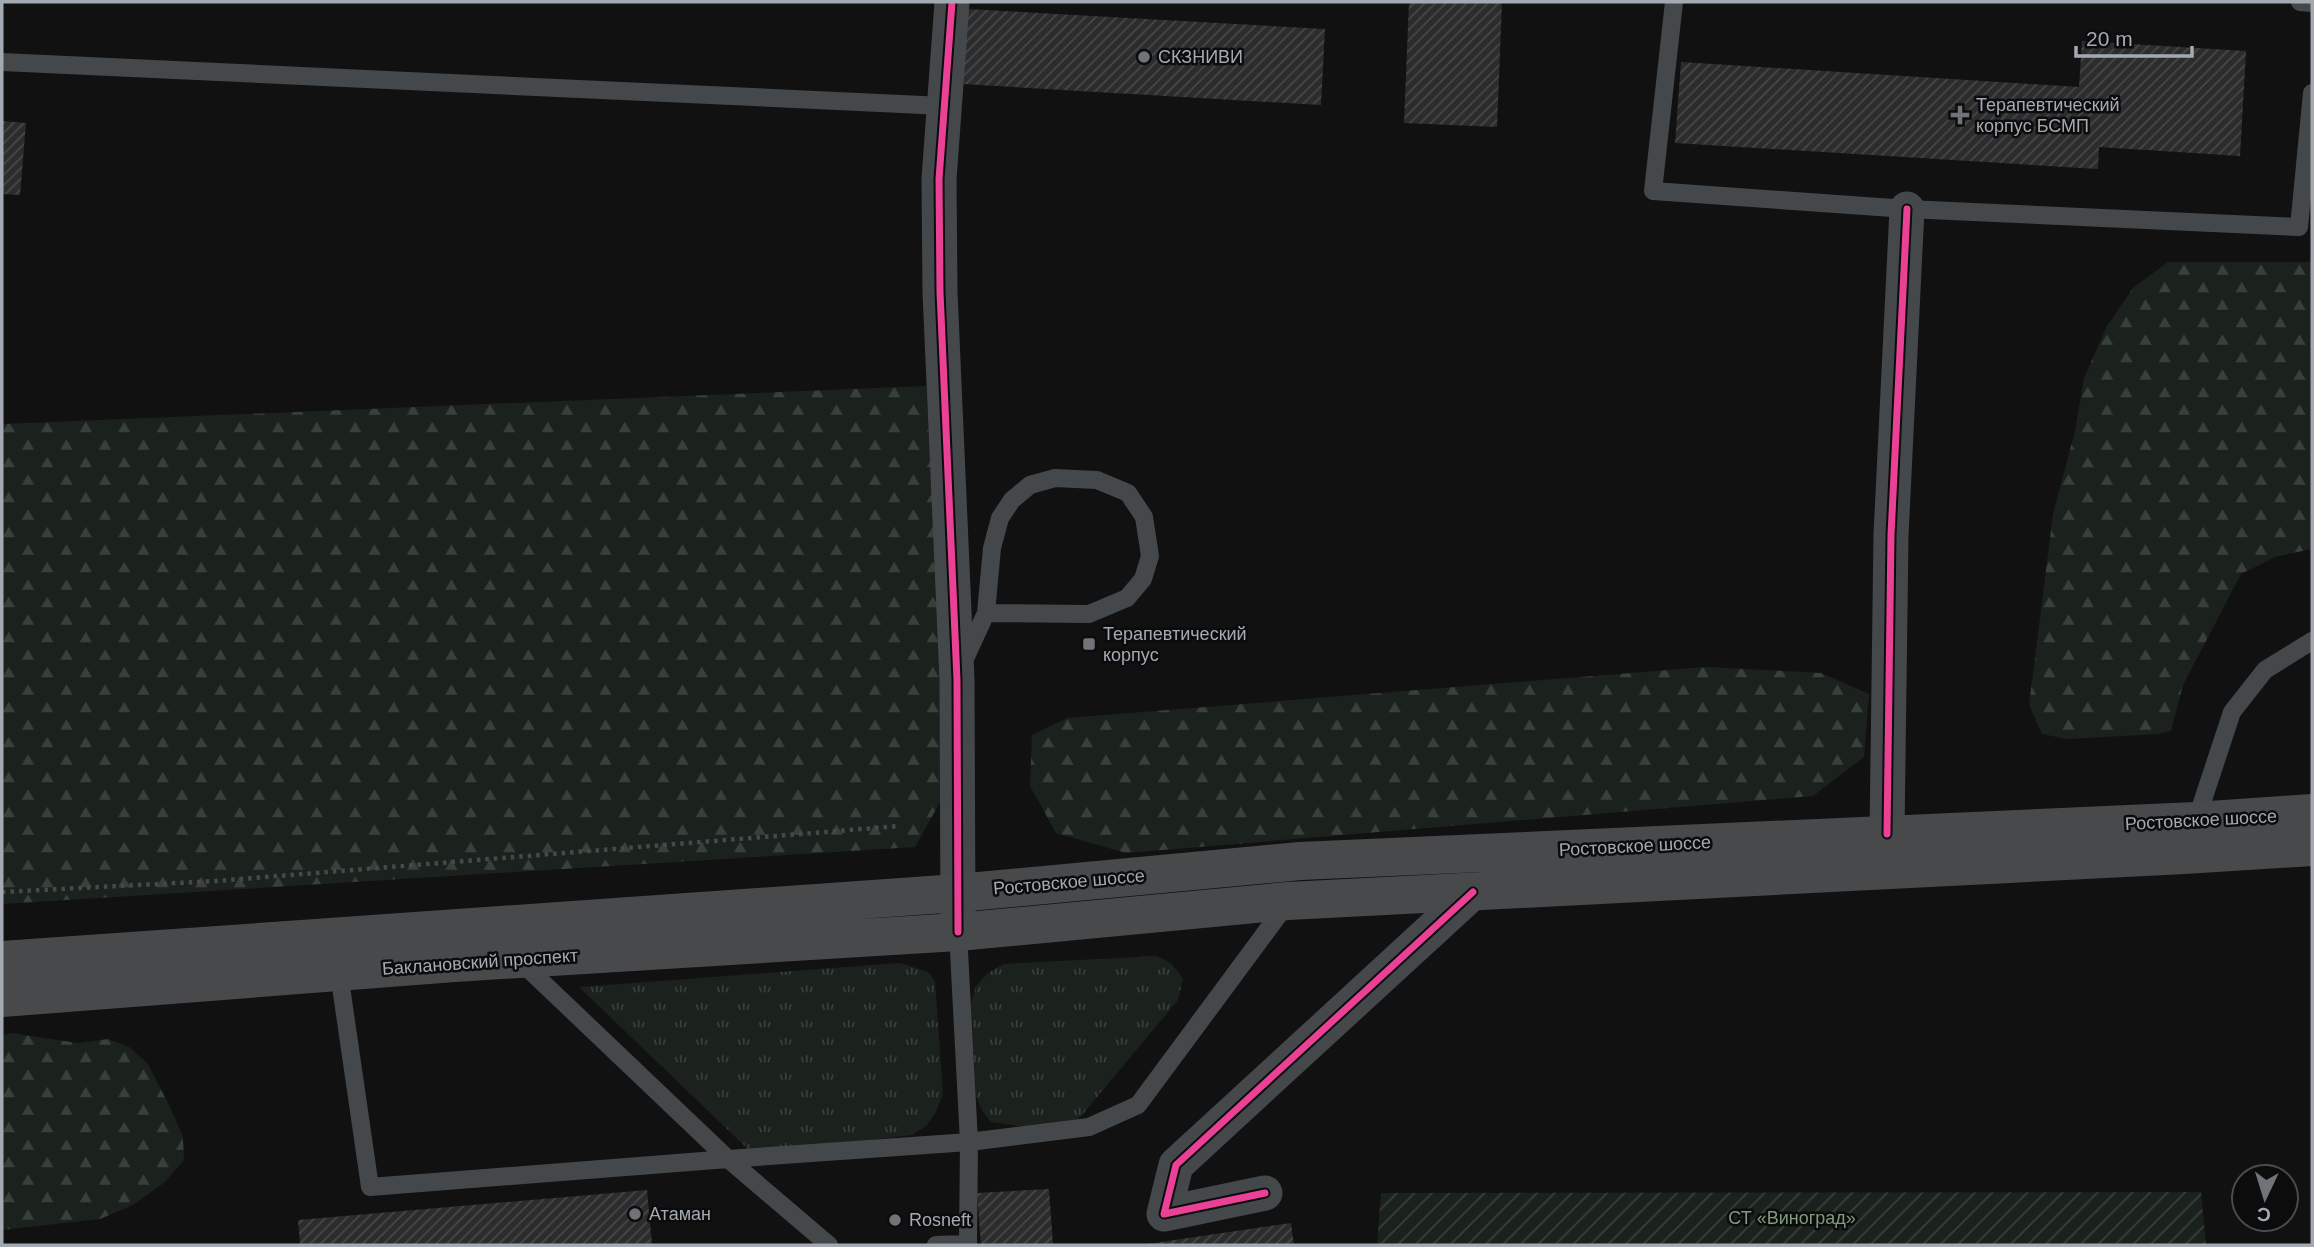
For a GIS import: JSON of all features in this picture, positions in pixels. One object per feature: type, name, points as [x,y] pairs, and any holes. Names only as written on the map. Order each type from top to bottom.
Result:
[{"type":"main road","name":"Ростовское шоссе","points":[[958,892],[1300,861],[2196,821],[2312,813]]},
{"type":"main road","name":"Ростовское шоссе","points":[[958,932],[1288,901],[2312,847]]},
{"type":"main road","name":"Баклановский проспект","points":[[2,960],[958,892]]},
{"type":"main road","name":"Баклановский проспект","points":[[2,998],[517,959],[958,932]]},
{"type":"street","points":[[952,2],[939,179],[940,292],[957,680],[958,932]]},
{"type":"street","points":[[1887,834],[1891,535],[1907,209]]},
{"type":"street","points":[[1265,1193],[1164,1214],[1176,1165],[1473,892]]},
{"type":"lane","points":[[1674,2],[1653,191],[1907,209],[2299,227],[2312,93]]},
{"type":"lane","points":[[2300,2],[2312,3]]},
{"type":"lane","points":[[2,62],[944,106]]},
{"type":"lane","points":[[957,680],[986,613],[992,548],[1000,518],[1012,500],[1030,485],[1055,478],[1097,480],[1128,493],[1144,517],[1150,556],[1143,579],[1127,598],[1089,614],[986,613]]},
{"type":"lane","points":[[2196,821],[2232,712],[2265,670],[2312,641]]},
{"type":"lane","points":[[339,974],[370,1187],[728,1158],[970,1142],[1089,1128],[1138,1105],[1288,901]]},
{"type":"lane","points":[[936,1245],[968,1244],[970,1142],[958,932]]},
{"type":"lane","points":[[517,959],[728,1158],[829,1245]]},
{"type":"path","points":[[2,892],[216,881],[900,826]]},
{"type":"green space","points":[[2168,262],[2312,262],[2312,549],[2275,557],[2241,574],[2183,685],[2171,731],[2067,739],[2042,734],[2029,705],[2053,514],[2075,431],[2084,378],[2107,326],[2133,288]]},
{"type":"green space","points":[[926,386],[948,788],[915,847],[2,904],[2,424]]},
{"type":"green space","points":[[1706,667],[1821,673],[1869,694],[1864,757],[1813,796],[1126,853],[1056,833],[1030,786],[1032,735],[1067,718]]},
{"type":"green space","points":[[1157,956],[1172,964],[1183,979],[1178,1000],[1082,1115],[1070,1126],[1048,1130],[991,1122],[976,1097],[971,1004],[976,986],[988,973],[1004,964]]},
{"type":"green space","points":[[900,963],[928,972],[935,981],[943,1094],[936,1112],[926,1126],[912,1135],[764,1153],[751,1152],[579,987]]},
{"type":"green space","points":[[11,1033],[78,1043],[108,1039],[129,1047],[148,1064],[170,1107],[183,1137],[184,1160],[165,1182],[133,1205],[100,1219],[2,1230],[2,1035]]},
{"type":"green space","name":"СТ «Виноград»","points":[[2201,1192],[2206,1245],[1377,1245],[1381,1193]]},
{"type":"building","points":[[1409,2],[1502,2],[1497,127],[1404,123]]},
{"type":"building","name":"СКЗНИВИ","points":[[967,9],[1325,29],[1321,105],[962,84]]},
{"type":"building","name":"Терапевтический корпус БСМП","points":[[2082,41],[2246,51],[2240,156],[2099,147],[2098,169],[1675,143],[1681,62],[2079,87]]},
{"type":"building","points":[[2,121],[26,123],[20,195],[2,194]]},
{"type":"building","points":[[1049,1189],[1053,1245],[981,1245],[977,1193]]},
{"type":"building","points":[[647,1190],[652,1245],[300,1245],[298,1220]]},
{"type":"building","points":[[1291,1223],[1294,1245],[1147,1245],[1147,1244]]},
{"type":"cycle path","points":[[952,2],[939,179],[940,292],[957,680],[958,932]]},
{"type":"cycle path","points":[[1887,834],[1891,535],[1907,209]]},
{"type":"cycle path","points":[[1265,1193],[1164,1214],[1176,1165],[1473,892]]},
{"type":"place","name":"СКЗНИВИ","points":[[1144,57]]},
{"type":"place","name":"Терапевтический корпус БСМП","points":[[1960,115]]},
{"type":"place","name":"Терапевтический корпус","points":[[1089,644]]},
{"type":"place","name":"Атаман","points":[[635,1214]]},
{"type":"place","name":"Rosneft","points":[[895,1220]]}]
